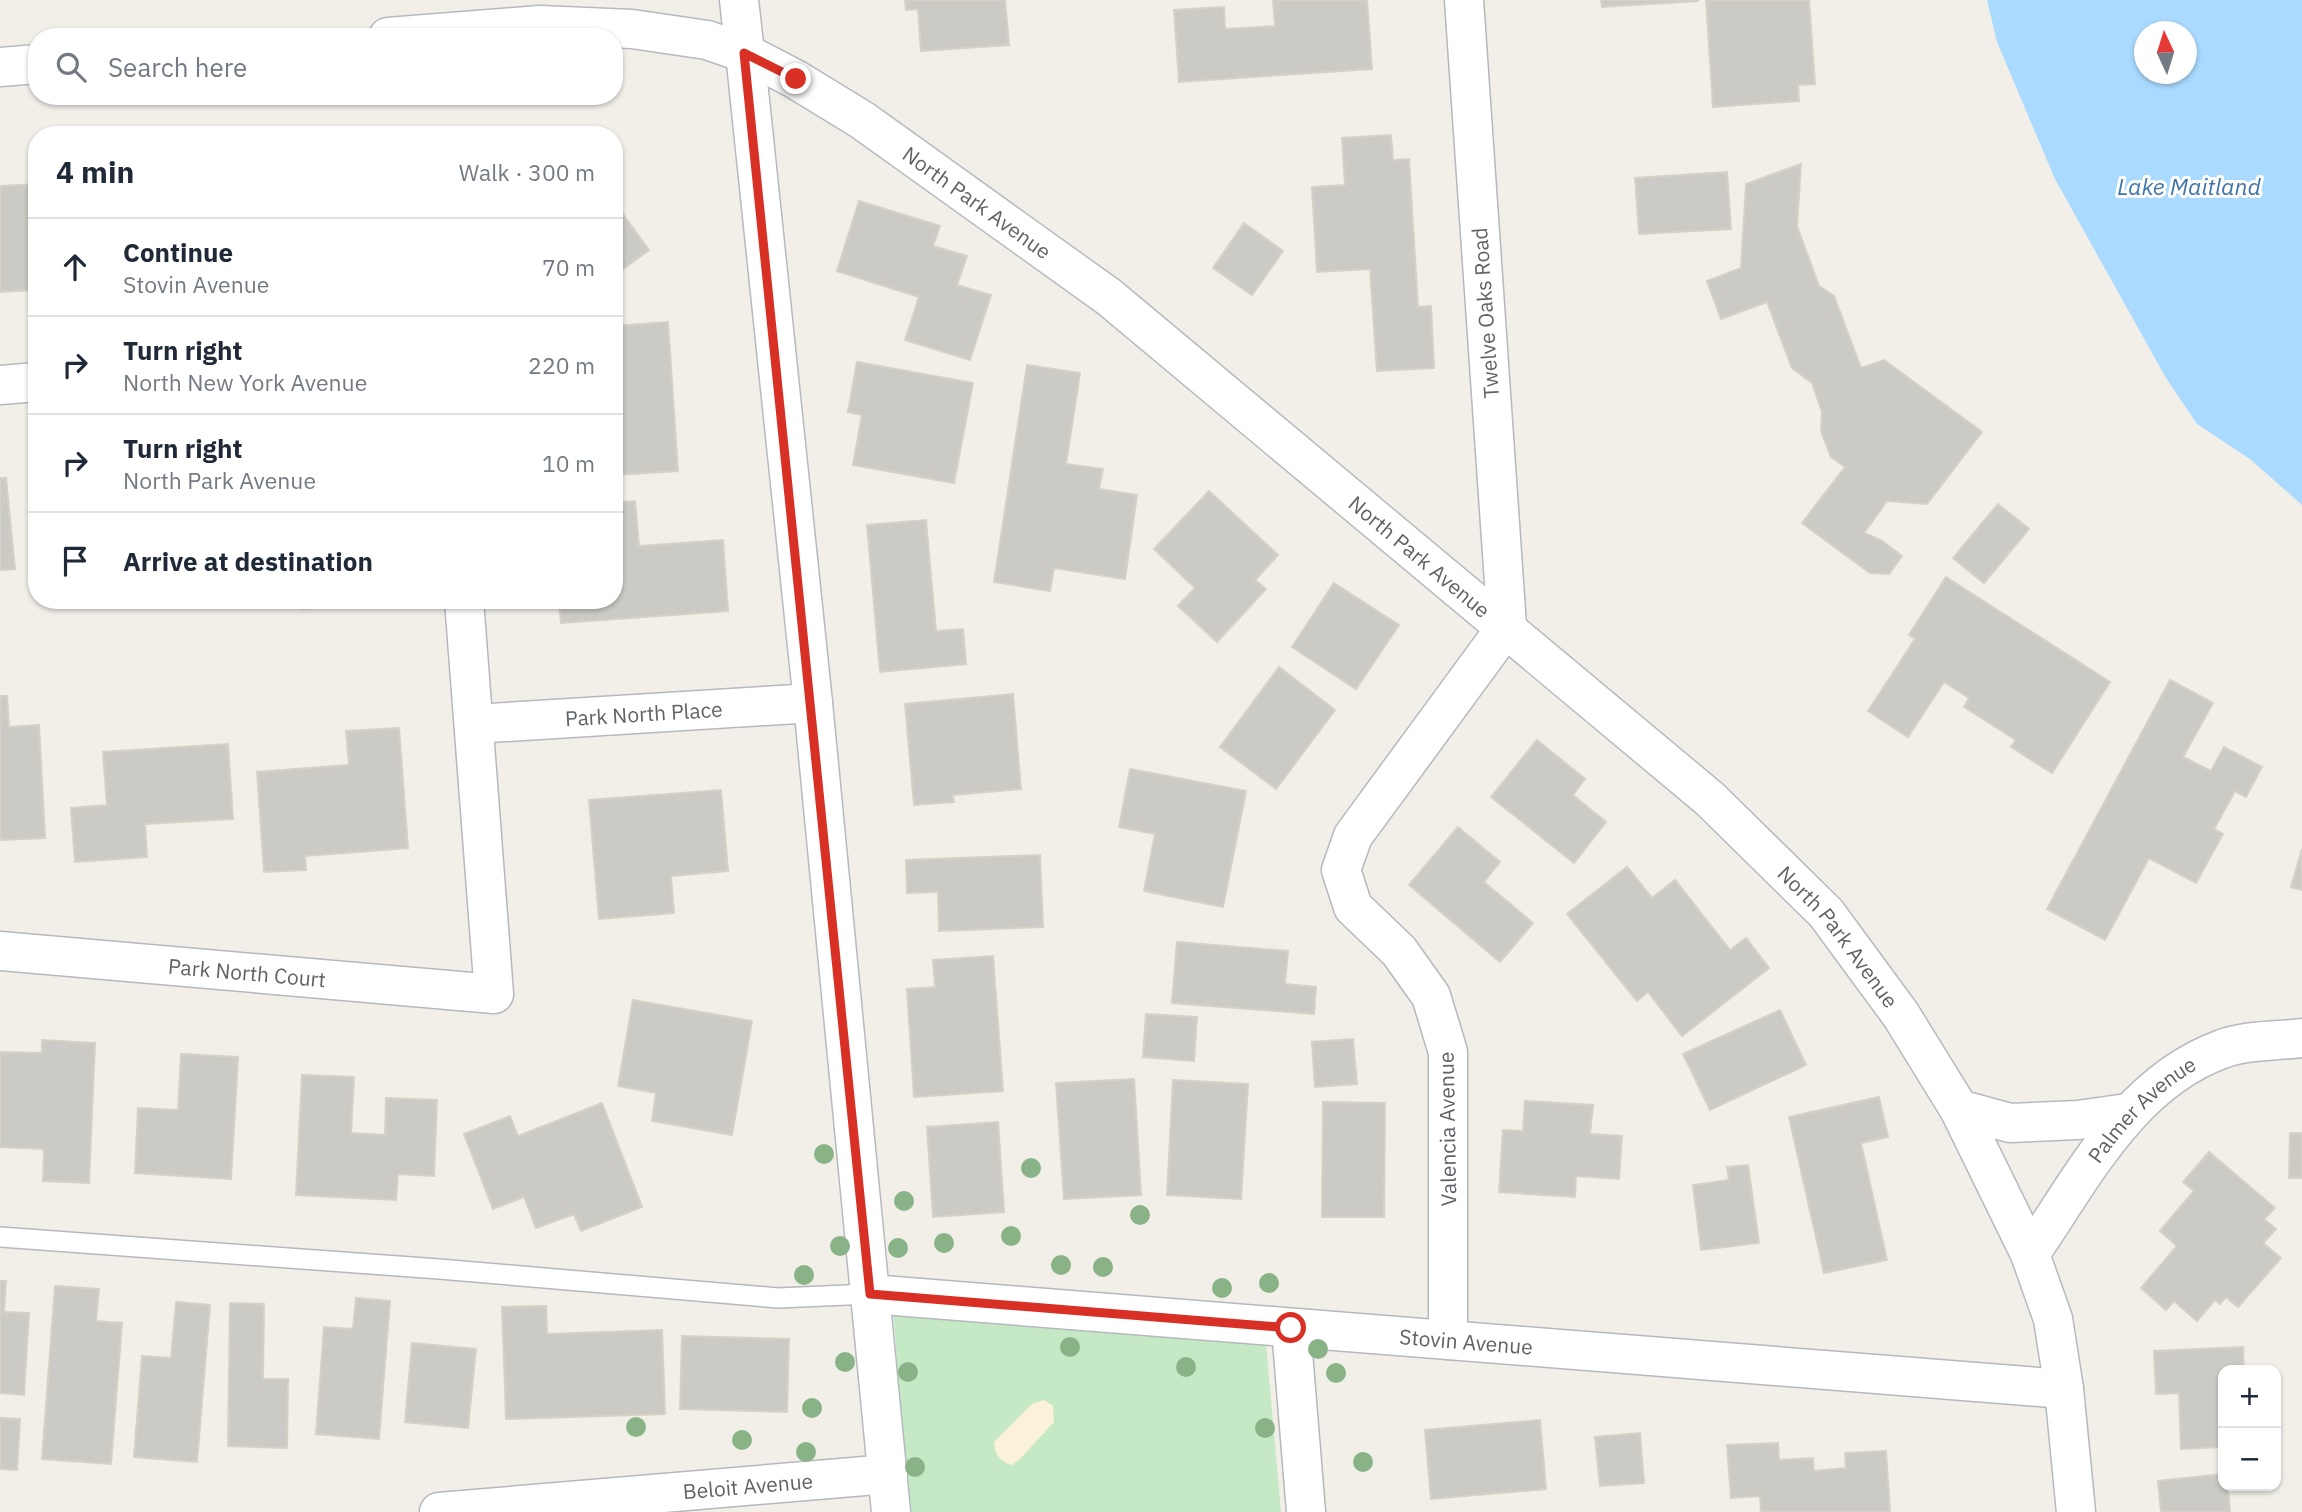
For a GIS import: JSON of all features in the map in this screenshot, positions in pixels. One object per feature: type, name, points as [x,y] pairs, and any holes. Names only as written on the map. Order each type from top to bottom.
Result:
[{"type":"street","points":[[739,0],[813,703],[891,1512]]},
{"type":"street","name":"Twelve Oaks Road","points":[[1464,0],[1507,626]]},
{"type":"street","name":"North Park Avenue","points":[[502,28],[540,25],[609,28]]},
{"type":"street","name":"North Park Avenue","points":[[623,29],[707,40],[744,53],[796,79],[862,120],[1109,297],[1507,626],[1710,799],[1826,913],[1901,1016],[1959,1109],[2030,1254],[2053,1319],[2064,1389],[2076,1512]]},
{"type":"street","points":[[0,67],[28,65]]},
{"type":"street","points":[[0,385],[28,383]]},
{"type":"street","points":[[465,609],[474,724]]},
{"type":"street","name":"Valencia Avenue","points":[[1448,1340],[1448,1052],[1431,996],[1399,951],[1353,907],[1341,870],[1353,836],[1507,626]]},
{"type":"street","name":"Park North Place","points":[[474,724],[813,703]]},
{"type":"street","name":"Park North Court","points":[[0,951],[494,994],[474,724]]},
{"type":"street","name":"Palmer Avenue","points":[[2030,1254],[2127,1113],[2169,1076],[2223,1048],[2302,1038]]},
{"type":"street","points":[[1959,1109],[2010,1122],[2078,1120],[2127,1113]]},
{"type":"street","name":"Stovin Avenue","points":[[870,1294],[2064,1389]]},
{"type":"street","points":[[1291,1328],[1306,1512]]},
{"type":"street","name":"Beloit Avenue","points":[[439,1512],[888,1474]]},
{"type":"lane","points":[[0,1237],[439,1269],[779,1298],[870,1294]]},
{"type":"green space","points":[[893,1306],[1266,1344],[1281,1512],[908,1512]]},
{"type":"sand","points":[[1044,1400],[1053,1406],[1054,1422],[1019,1460],[1012,1465],[1001,1460],[994,1442],[1032,1404]]},
{"type":"water","name":"Lake Maitland","points":[[1987,0],[2302,0],[2302,505],[2250,459],[2197,424],[2166,378],[2055,179],[1997,42]]},
{"type":"building","points":[[905,0],[1005,0],[1009,45],[921,51],[918,9],[906,10]]},
{"type":"building","points":[[1273,0],[1367,0],[1372,69],[1179,82],[1174,10],[1224,7],[1225,29],[1275,26]]},
{"type":"building","points":[[1601,0],[1698,0],[1698,1],[1602,7]]},
{"type":"building","points":[[1706,0],[1809,0],[1815,84],[1798,85],[1799,101],[1713,107]]},
{"type":"building","points":[[1391,135],[1393,160],[1409,159],[1418,307],[1431,306],[1434,368],[1377,371],[1370,269],[1317,272],[1312,187],[1345,185],[1342,138]]},
{"type":"building","points":[[1801,164],[1797,226],[1819,286],[1834,296],[1861,368],[1884,360],[1982,432],[1927,504],[1887,501],[1864,533],[1881,540],[1902,556],[1889,574],[1870,573],[1802,523],[1845,467],[1831,457],[1821,431],[1822,412],[1812,383],[1792,368],[1767,302],[1721,319],[1707,281],[1741,268],[1746,184]]},
{"type":"building","points":[[1727,172],[1731,229],[1639,234],[1635,178]]},
{"type":"building","points":[[28,184],[28,290],[0,292],[0,186]]},
{"type":"building","points":[[859,201],[940,226],[933,246],[967,256],[957,285],[991,295],[970,360],[905,340],[919,297],[837,271]]},
{"type":"building","points":[[623,214],[649,250],[623,269]]},
{"type":"building","points":[[1244,223],[1283,251],[1252,295],[1213,268]]},
{"type":"building","points":[[668,322],[678,471],[623,474],[623,325]]},
{"type":"building","points":[[857,362],[973,383],[954,483],[853,465],[862,415],[848,412]]},
{"type":"building","points":[[1027,365],[1080,373],[1066,464],[1103,469],[1099,489],[1137,495],[1125,579],[1054,568],[1050,591],[994,582]]},
{"type":"building","points":[[0,478],[6,478],[15,569],[0,570]]},
{"type":"building","points":[[1209,491],[1278,555],[1255,580],[1266,589],[1217,642],[1178,606],[1195,588],[1154,549]]},
{"type":"building","points":[[635,501],[639,546],[723,540],[728,611],[561,623],[560,609],[623,609],[623,502]]},
{"type":"building","points":[[1998,504],[2029,529],[1984,583],[1953,558]]},
{"type":"building","points":[[926,520],[936,631],[963,629],[966,664],[880,672],[867,525]]},
{"type":"building","points":[[1946,577],[2110,682],[2052,773],[2011,747],[2016,740],[1964,707],[1969,698],[1944,682],[1908,737],[1868,711],[1915,639],[1909,635]]},
{"type":"building","points":[[1334,583],[1399,625],[1356,689],[1292,647]]},
{"type":"building","points":[[1279,667],[1335,710],[1276,789],[1220,747]]},
{"type":"building","points":[[2170,680],[2213,703],[2183,757],[2211,771],[2224,747],[2262,767],[2246,797],[2235,791],[2214,829],[2223,834],[2196,883],[2149,858],[2105,940],[2047,909]]},
{"type":"building","points":[[1013,694],[1021,789],[953,795],[954,802],[914,805],[905,704]]},
{"type":"building","points":[[0,696],[7,696],[9,727],[39,725],[45,838],[0,840]]},
{"type":"building","points":[[399,728],[408,848],[305,856],[306,870],[264,872],[257,772],[349,765],[346,731]]},
{"type":"building","points":[[1537,740],[1585,779],[1573,795],[1606,822],[1574,863],[1491,797]]},
{"type":"building","points":[[228,744],[233,819],[145,824],[147,857],[75,862],[71,808],[107,805],[103,752]]},
{"type":"building","points":[[1130,769],[1246,791],[1223,907],[1144,891],[1155,834],[1119,827]]},
{"type":"building","points":[[721,790],[728,871],[671,876],[674,913],[599,919],[589,800]]},
{"type":"building","points":[[1458,827],[1500,862],[1484,882],[1533,923],[1500,962],[1409,885]]},
{"type":"building","points":[[2302,849],[2302,890],[2291,887]]},
{"type":"building","points":[[1040,855],[1043,927],[939,931],[938,892],[907,893],[906,860]]},
{"type":"building","points":[[1627,867],[1652,898],[1675,880],[1730,950],[1746,938],[1769,968],[1682,1036],[1648,992],[1637,1001],[1567,914]]},
{"type":"building","points":[[1177,942],[1288,951],[1285,984],[1316,987],[1314,1014],[1172,1003]]},
{"type":"building","points":[[993,956],[1003,1091],[914,1097],[907,989],[935,987],[933,960]]},
{"type":"building","points":[[633,1000],[752,1021],[732,1135],[652,1121],[656,1093],[618,1086]]},
{"type":"building","points":[[1780,1010],[1806,1065],[1710,1110],[1683,1054]]},
{"type":"building","points":[[1146,1014],[1197,1017],[1194,1061],[1143,1057]]},
{"type":"building","points":[[1353,1039],[1357,1084],[1315,1087],[1312,1042]]},
{"type":"building","points":[[42,1040],[95,1043],[89,1183],[43,1181],[44,1149],[0,1147],[0,1052],[42,1053]]},
{"type":"building","points":[[181,1054],[238,1057],[231,1179],[135,1173],[138,1108],[178,1110]]},
{"type":"building","points":[[302,1075],[354,1077],[351,1133],[385,1135],[386,1098],[437,1100],[434,1176],[398,1174],[396,1200],[296,1195]]},
{"type":"building","points":[[1134,1079],[1141,1195],[1064,1199],[1056,1083]]},
{"type":"building","points":[[1173,1080],[1248,1084],[1241,1199],[1167,1195]]},
{"type":"building","points":[[1879,1097],[1888,1137],[1861,1143],[1887,1260],[1824,1273],[1789,1117]]},
{"type":"building","points":[[1525,1101],[1593,1105],[1590,1134],[1622,1136],[1619,1179],[1576,1176],[1575,1197],[1499,1192],[1503,1130],[1523,1131]]},
{"type":"building","points":[[1323,1102],[1385,1103],[1384,1217],[1322,1217]]},
{"type":"building","points":[[602,1103],[642,1207],[581,1231],[574,1214],[536,1228],[524,1197],[493,1209],[464,1134],[510,1116],[518,1136]]},
{"type":"building","points":[[998,1122],[1004,1212],[933,1217],[927,1127]]},
{"type":"building","points":[[2290,1133],[2302,1133],[2302,1178],[2289,1178]]},
{"type":"building","points":[[2209,1152],[2275,1208],[2264,1219],[2276,1229],[2263,1243],[2281,1258],[2238,1307],[2226,1297],[2220,1304],[2215,1300],[2197,1321],[2174,1301],[2166,1310],[2141,1288],[2177,1246],[2160,1231],[2194,1191],[2183,1182]]},
{"type":"building","points":[[1748,1165],[1759,1243],[1701,1250],[1693,1185],[1729,1180],[1727,1167]]},
{"type":"building","points":[[0,1281],[6,1281],[4,1312],[29,1313],[24,1395],[0,1393]]},
{"type":"building","points":[[55,1286],[99,1289],[96,1321],[122,1323],[111,1464],[42,1459]]},
{"type":"building","points":[[356,1298],[390,1301],[379,1439],[316,1434],[324,1327],[353,1329]]},
{"type":"building","points":[[176,1302],[210,1305],[197,1462],[134,1457],[142,1356],[171,1358]]},
{"type":"building","points":[[230,1303],[264,1304],[263,1379],[288,1379],[287,1448],[228,1446]]},
{"type":"building","points":[[546,1306],[547,1334],[662,1330],[665,1414],[506,1419],[502,1307]]},
{"type":"building","points":[[682,1336],[789,1339],[787,1412],[680,1409]]},
{"type":"building","points":[[412,1343],[476,1349],[468,1428],[405,1422]]},
{"type":"building","points":[[2243,1347],[2244,1365],[2218,1365],[2218,1447],[2181,1449],[2179,1393],[2156,1394],[2154,1351]]},
{"type":"building","points":[[0,1418],[20,1419],[17,1470],[0,1469]]},
{"type":"building","points":[[1540,1420],[1546,1489],[1431,1499],[1425,1430]]},
{"type":"building","points":[[1640,1433],[1644,1483],[1600,1486],[1595,1437]]},
{"type":"building","points":[[1778,1443],[1779,1460],[1813,1458],[1814,1471],[1846,1468],[1845,1453],[1886,1451],[1890,1512],[1761,1512],[1760,1496],[1731,1498],[1727,1445]]},
{"type":"building","points":[[2218,1475],[2218,1491],[2228,1491],[2230,1512],[2161,1512],[2158,1481]]},
{"type":"route","points":[[796,79],[744,53],[813,703],[870,1294],[1291,1328]]}]
